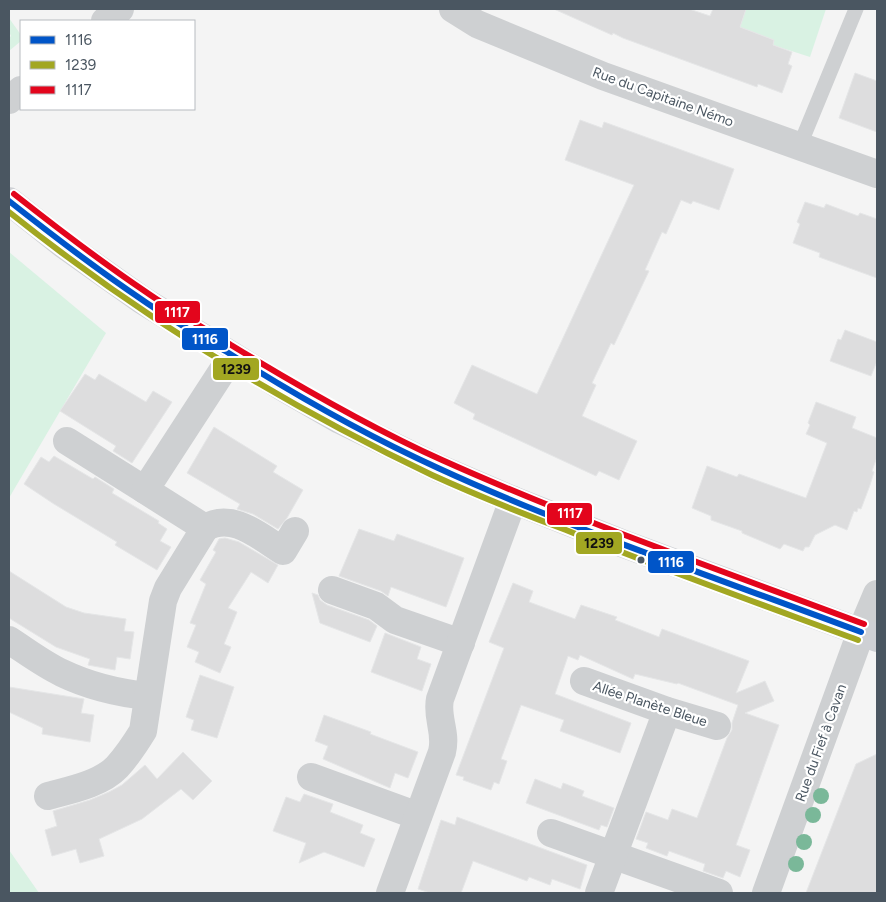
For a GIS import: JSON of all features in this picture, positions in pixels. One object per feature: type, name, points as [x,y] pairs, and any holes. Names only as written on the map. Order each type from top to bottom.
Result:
[{"type":"street","points":[[106,20],[120,9]]},
{"type":"street","name":"Rue du Capitaine Némo","points":[[453,9],[477,24],[603,76],[877,174]]},
{"type":"street","points":[[9,100],[20,91]]},
{"type":"street","points":[[9,200],[63,244],[142,300],[340,420],[438,468],[513,500],[624,544],[869,635]]},
{"type":"street","points":[[145,490],[232,356]]},
{"type":"street","points":[[67,441],[205,528]]},
{"type":"street","points":[[390,893],[442,752],[445,738],[438,706],[513,500]]},
{"type":"street","points":[[48,796],[95,781],[116,768],[131,750],[143,731],[160,618],[168,588],[205,528],[212,524],[234,523],[283,551],[295,531]]},
{"type":"street","points":[[332,590],[376,606],[395,620],[461,643]]},
{"type":"street","name":"Rue du Fief à Cavan","points":[[766,893],[869,635],[877,594]]},
{"type":"street","points":[[9,640],[69,676],[110,691],[148,696]]},
{"type":"street","name":"Allée Planète Bleue","points":[[584,681],[667,711],[717,726]]},
{"type":"street","points":[[599,893],[667,711]]},
{"type":"street","points":[[311,777],[418,816]]},
{"type":"street","points":[[551,833],[719,893]]},
{"type":"lane","points":[[800,145],[856,9]]},
{"type":"green space","points":[[746,9],[826,9],[810,57],[773,45],[774,40],[740,27]]},
{"type":"green space","points":[[9,18],[20,34],[20,42],[9,51],[9,38],[11,36],[9,32]]},
{"type":"green space","points":[[9,252],[106,333],[9,498]]},
{"type":"green space","points":[[9,850],[39,893],[9,893]]},
{"type":"building","points":[[554,9],[689,9],[710,16],[713,9],[746,9],[740,27],[774,40],[773,45],[792,52],[788,64],[792,66],[782,93],[758,84],[757,87],[613,33],[612,35]]},
{"type":"building","points":[[855,73],[877,81],[877,132],[839,118]]},
{"type":"building","points":[[580,120],[602,128],[604,122],[734,169],[719,210],[693,201],[691,204],[681,200],[666,234],[662,232],[645,270],[649,271],[614,345],[611,343],[592,383],[596,385],[582,416],[637,441],[619,480],[599,471],[596,476],[473,419],[475,414],[454,403],[472,365],[537,394],[634,185],[565,160]]},
{"type":"building","points":[[805,202],[824,208],[826,204],[858,216],[860,213],[877,219],[877,278],[819,257],[820,253],[793,243],[800,224],[797,222]]},
{"type":"building","points":[[845,330],[877,342],[877,361],[871,376],[830,361],[838,339],[841,340]]},
{"type":"building","points":[[85,374],[95,380],[99,374],[146,402],[153,391],[172,402],[132,463],[113,451],[116,446],[60,411]]},
{"type":"building","points":[[816,402],[856,417],[852,428],[877,438],[877,457],[870,485],[861,509],[858,508],[857,512],[854,511],[847,530],[835,525],[815,535],[809,547],[805,547],[803,551],[784,544],[780,549],[742,533],[742,531],[711,520],[711,516],[692,508],[707,466],[737,477],[739,474],[806,498],[827,443],[806,434]]},
{"type":"building","points":[[214,427],[277,466],[273,472],[303,490],[287,518],[278,529],[253,514],[237,509],[240,504],[187,473]]},
{"type":"building","points":[[54,456],[114,489],[112,493],[159,521],[158,523],[167,529],[160,541],[171,547],[157,570],[115,545],[117,542],[24,484],[41,457],[49,462]]},
{"type":"building","points":[[359,529],[394,541],[397,534],[464,558],[446,607],[391,587],[388,596],[381,591],[339,576]]},
{"type":"building","points":[[225,538],[239,542],[278,565],[268,583],[251,572],[228,608],[237,612],[224,644],[231,647],[220,673],[195,662],[199,652],[187,647],[196,625],[190,623],[206,584],[200,580],[216,552],[213,550],[219,539]]},
{"type":"building","points":[[9,571],[66,607],[84,613],[126,619],[124,631],[134,632],[130,659],[117,657],[115,670],[88,665],[90,659],[56,647],[9,618]]},
{"type":"building","points":[[513,583],[533,591],[529,602],[575,619],[581,605],[617,617],[615,620],[659,637],[662,629],[749,661],[736,693],[765,681],[774,701],[745,713],[779,725],[736,845],[750,850],[740,877],[726,871],[723,878],[703,871],[705,864],[669,851],[667,856],[646,848],[648,843],[636,839],[646,812],[668,820],[672,809],[697,818],[727,738],[732,730],[732,723],[738,705],[678,683],[635,674],[633,679],[580,655],[578,660],[568,656],[555,694],[631,723],[620,753],[560,731],[564,720],[521,705],[501,759],[507,761],[499,784],[494,782],[491,790],[463,780],[464,777],[456,775],[504,648],[489,642]]},
{"type":"building","points":[[312,593],[318,595],[320,600],[327,605],[369,620],[377,626],[370,642],[320,623]]},
{"type":"building","points":[[385,633],[421,647],[417,659],[431,664],[422,691],[371,672]]},
{"type":"building","points":[[200,675],[234,687],[217,738],[191,730],[194,720],[186,717]]},
{"type":"building","points":[[9,687],[84,699],[81,713],[94,715],[90,742],[42,734],[43,728],[9,712]]},
{"type":"building","points":[[324,715],[418,752],[408,778],[395,773],[390,788],[323,759],[328,746],[315,741]]},
{"type":"building","points":[[183,752],[212,781],[193,800],[181,789],[142,819],[99,839],[104,856],[80,863],[76,849],[52,856],[45,830],[57,826],[53,811],[109,792],[122,785],[145,765],[157,779]]},
{"type":"building","points":[[877,754],[877,893],[806,893],[856,764]]},
{"type":"building","points":[[535,779],[561,789],[563,783],[584,791],[582,796],[614,808],[607,827],[601,825],[599,830],[526,803]]},
{"type":"building","points":[[304,794],[333,804],[330,812],[363,825],[360,833],[375,839],[364,867],[324,852],[299,863],[306,843],[273,831],[286,797],[300,802]]},
{"type":"building","points":[[457,817],[587,865],[580,889],[552,879],[550,885],[529,877],[527,881],[473,861],[461,893],[430,893],[418,889],[441,820],[455,825]]},
{"type":"transit line","name":"1117","points":[[14,194],[95,256],[167,306],[257,361],[388,434],[442,460],[546,504],[864,624]]},
{"type":"transit line","name":"1116","points":[[9,201],[90,263],[162,313],[304,399],[384,442],[438,468],[542,513],[861,632]]},
{"type":"transit line","name":"1239","points":[[9,212],[58,250],[160,322],[267,388],[376,448],[465,490],[515,510],[858,640]]}]
